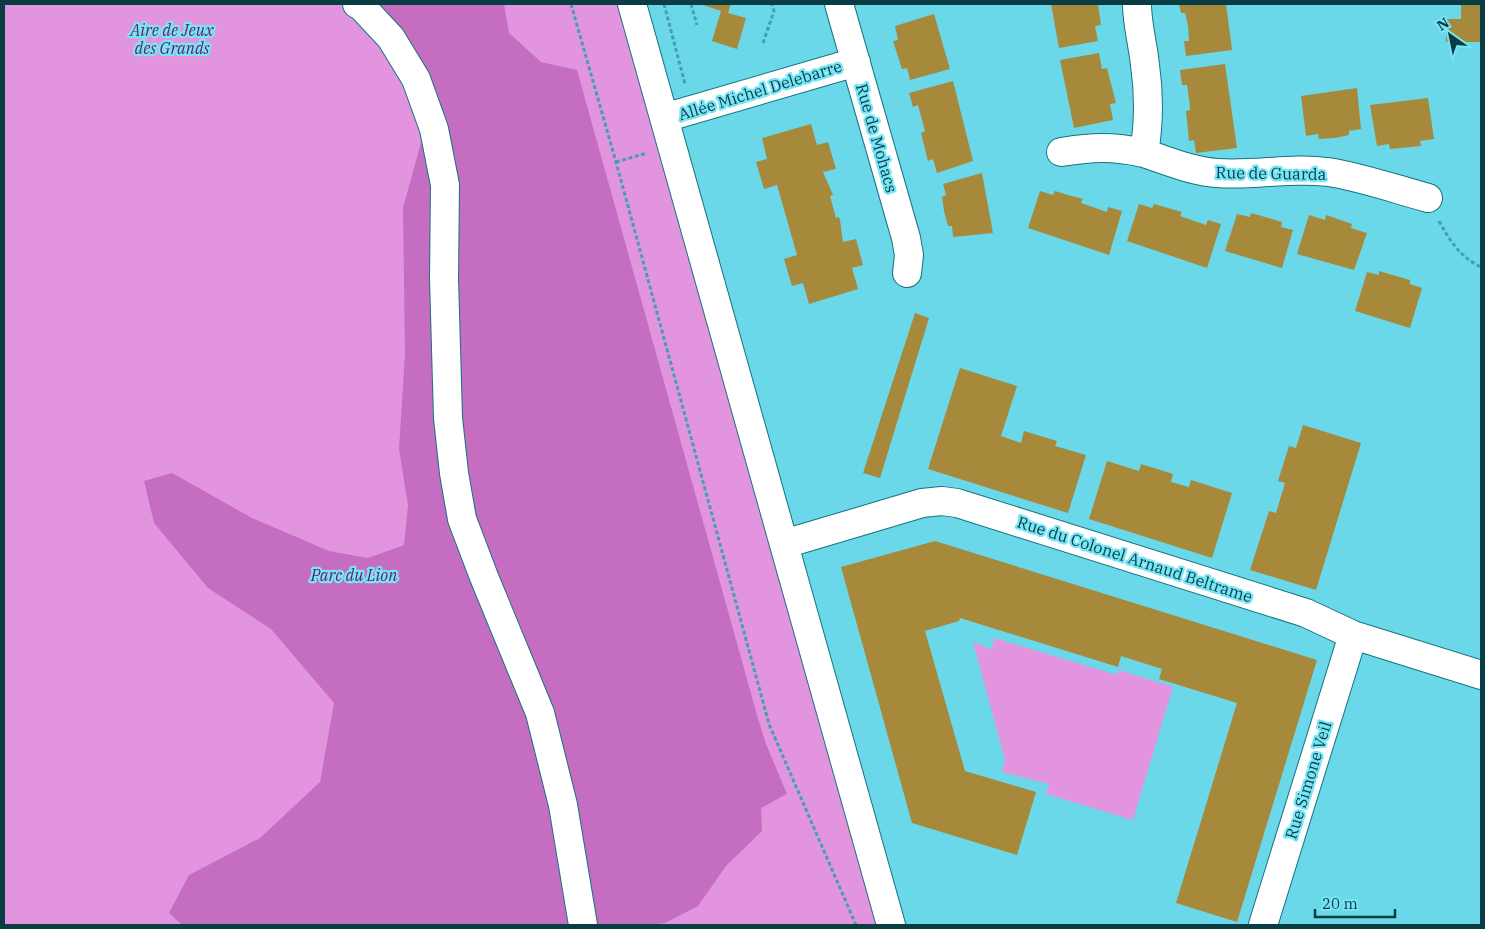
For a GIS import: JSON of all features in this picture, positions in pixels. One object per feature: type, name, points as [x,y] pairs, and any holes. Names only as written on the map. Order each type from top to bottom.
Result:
[{"type":"street","points":[[357,4],[391,38],[416,79],[434,129],[444,185],[444,278],[448,418],[460,509],[484,577],[540,713],[563,804],[583,925]]},
{"type":"street","points":[[632,4],[891,925]]},
{"type":"street","name":"Rue de Mohacs","points":[[839,4],[906,238],[909,255],[907,273]]},
{"type":"street","points":[[1137,4],[1138,26],[1147,77],[1147,122],[1144,153]]},
{"type":"street","name":"Allée Michel Delebarre","points":[[664,118],[856,62]]},
{"type":"street","name":"Rue de Guarda","points":[[1061,152],[1118,147],[1144,153],[1180,166],[1217,173],[1252,174],[1301,170],[1328,172],[1428,198]]},
{"type":"street","name":"Rue du Colonel Arnaud Beltrame","points":[[784,544],[922,503],[942,501],[957,503],[1306,612],[1353,635],[1481,675]]},
{"type":"street","name":"Rue Simone Veil","points":[[1263,925],[1353,635]]},
{"type":"path","points":[[571,4],[769,724],[856,925]]},
{"type":"path","points":[[691,4],[697,24]]},
{"type":"path","points":[[763,43],[774,11],[772,4]]},
{"type":"path","points":[[1428,198],[1445,233],[1454,245],[1468,260],[1481,267]]},
{"type":"green space","name":"Parc du Lion","points":[[4,4],[619,4],[752,472],[876,925],[4,925]]},
{"type":"green space","points":[[378,4],[504,4],[509,33],[541,62],[577,70],[757,715],[766,744],[787,794],[761,808],[762,831],[726,866],[698,906],[665,923],[648,925],[182,925],[169,913],[189,875],[260,838],[320,782],[334,703],[271,629],[208,588],[154,523],[144,481],[172,473],[252,518],[329,551],[368,558],[404,545],[408,505],[399,449],[405,354],[403,208],[422,139],[416,51]]},
{"type":"green space","points":[[994,638],[1117,675],[1119,670],[1173,687],[1133,820],[1046,794],[1049,784],[1002,772],[1005,760],[973,642],[992,649]]},
{"type":"building","points":[[700,4],[731,4],[728,13],[746,18],[737,49],[712,41],[721,11]]},
{"type":"building","points":[[1051,4],[1098,4],[1101,25],[1095,26],[1098,41],[1059,48]]},
{"type":"building","points":[[1179,4],[1226,4],[1232,50],[1186,56],[1184,41],[1189,41],[1188,25],[1185,13],[1181,13]]},
{"type":"building","points":[[1461,4],[1481,4],[1481,42],[1446,42],[1447,19],[1461,19]]},
{"type":"building","points":[[934,14],[950,69],[910,80],[907,68],[902,69],[893,41],[898,40],[895,26]]},
{"type":"building","points":[[1099,53],[1102,69],[1107,68],[1116,103],[1110,104],[1113,120],[1074,128],[1060,60]]},
{"type":"building","points":[[1225,64],[1237,148],[1196,153],[1194,140],[1189,141],[1186,111],[1190,110],[1189,98],[1187,85],[1182,85],[1180,70]]},
{"type":"building","points":[[953,81],[973,161],[937,173],[933,159],[928,161],[921,133],[925,131],[918,105],[913,107],[909,93]]},
{"type":"building","points":[[1357,88],[1361,129],[1349,131],[1349,135],[1335,138],[1319,139],[1318,134],[1306,136],[1301,96]]},
{"type":"building","points":[[1428,98],[1434,139],[1420,141],[1421,146],[1390,149],[1389,144],[1377,146],[1370,105]]},
{"type":"building","points":[[811,124],[817,145],[828,142],[836,169],[823,172],[833,195],[830,196],[836,218],[839,217],[840,220],[843,242],[856,239],[863,265],[852,268],[858,289],[809,304],[803,283],[792,286],[784,259],[797,255],[777,185],[764,189],[756,162],[767,159],[762,138]]},
{"type":"building","points":[[982,173],[993,233],[953,237],[952,226],[948,226],[944,211],[942,197],[946,195],[943,184]]},
{"type":"building","points":[[1040,191],[1053,195],[1055,191],[1083,199],[1081,203],[1107,212],[1108,207],[1122,211],[1109,255],[1028,228]]},
{"type":"building","points":[[1139,204],[1152,208],[1154,204],[1182,212],[1180,216],[1206,225],[1208,220],[1221,224],[1207,268],[1127,241]]},
{"type":"building","points":[[1251,213],[1282,222],[1281,227],[1293,230],[1282,268],[1225,251],[1237,214],[1250,217]]},
{"type":"building","points":[[1309,215],[1325,220],[1326,215],[1352,224],[1351,228],[1367,233],[1354,270],[1297,254]]},
{"type":"building","points":[[1379,271],[1410,280],[1410,284],[1422,288],[1410,328],[1355,311],[1367,272],[1379,275]]},
{"type":"building","points":[[915,313],[929,318],[880,478],[863,473]]},
{"type":"building","points":[[960,368],[1017,386],[1001,436],[1021,443],[1024,431],[1057,441],[1055,446],[1086,455],[1068,513],[928,469]]},
{"type":"building","points":[[1303,425],[1361,443],[1316,590],[1250,570],[1269,511],[1276,513],[1285,483],[1278,481],[1289,446],[1296,448]]},
{"type":"building","points":[[1107,461],[1139,471],[1141,464],[1173,474],[1171,482],[1189,487],[1191,480],[1232,493],[1212,558],[1089,519]]},
{"type":"building","points":[[935,541],[1317,660],[1237,922],[1176,903],[1237,703],[1159,679],[1162,669],[1121,656],[1118,667],[960,618],[959,621],[925,631],[965,771],[1036,792],[1017,855],[912,823],[841,567]]},
{"type":"park label","name":"Aire de Jeux des Grands","points":[[172,39]]}]
